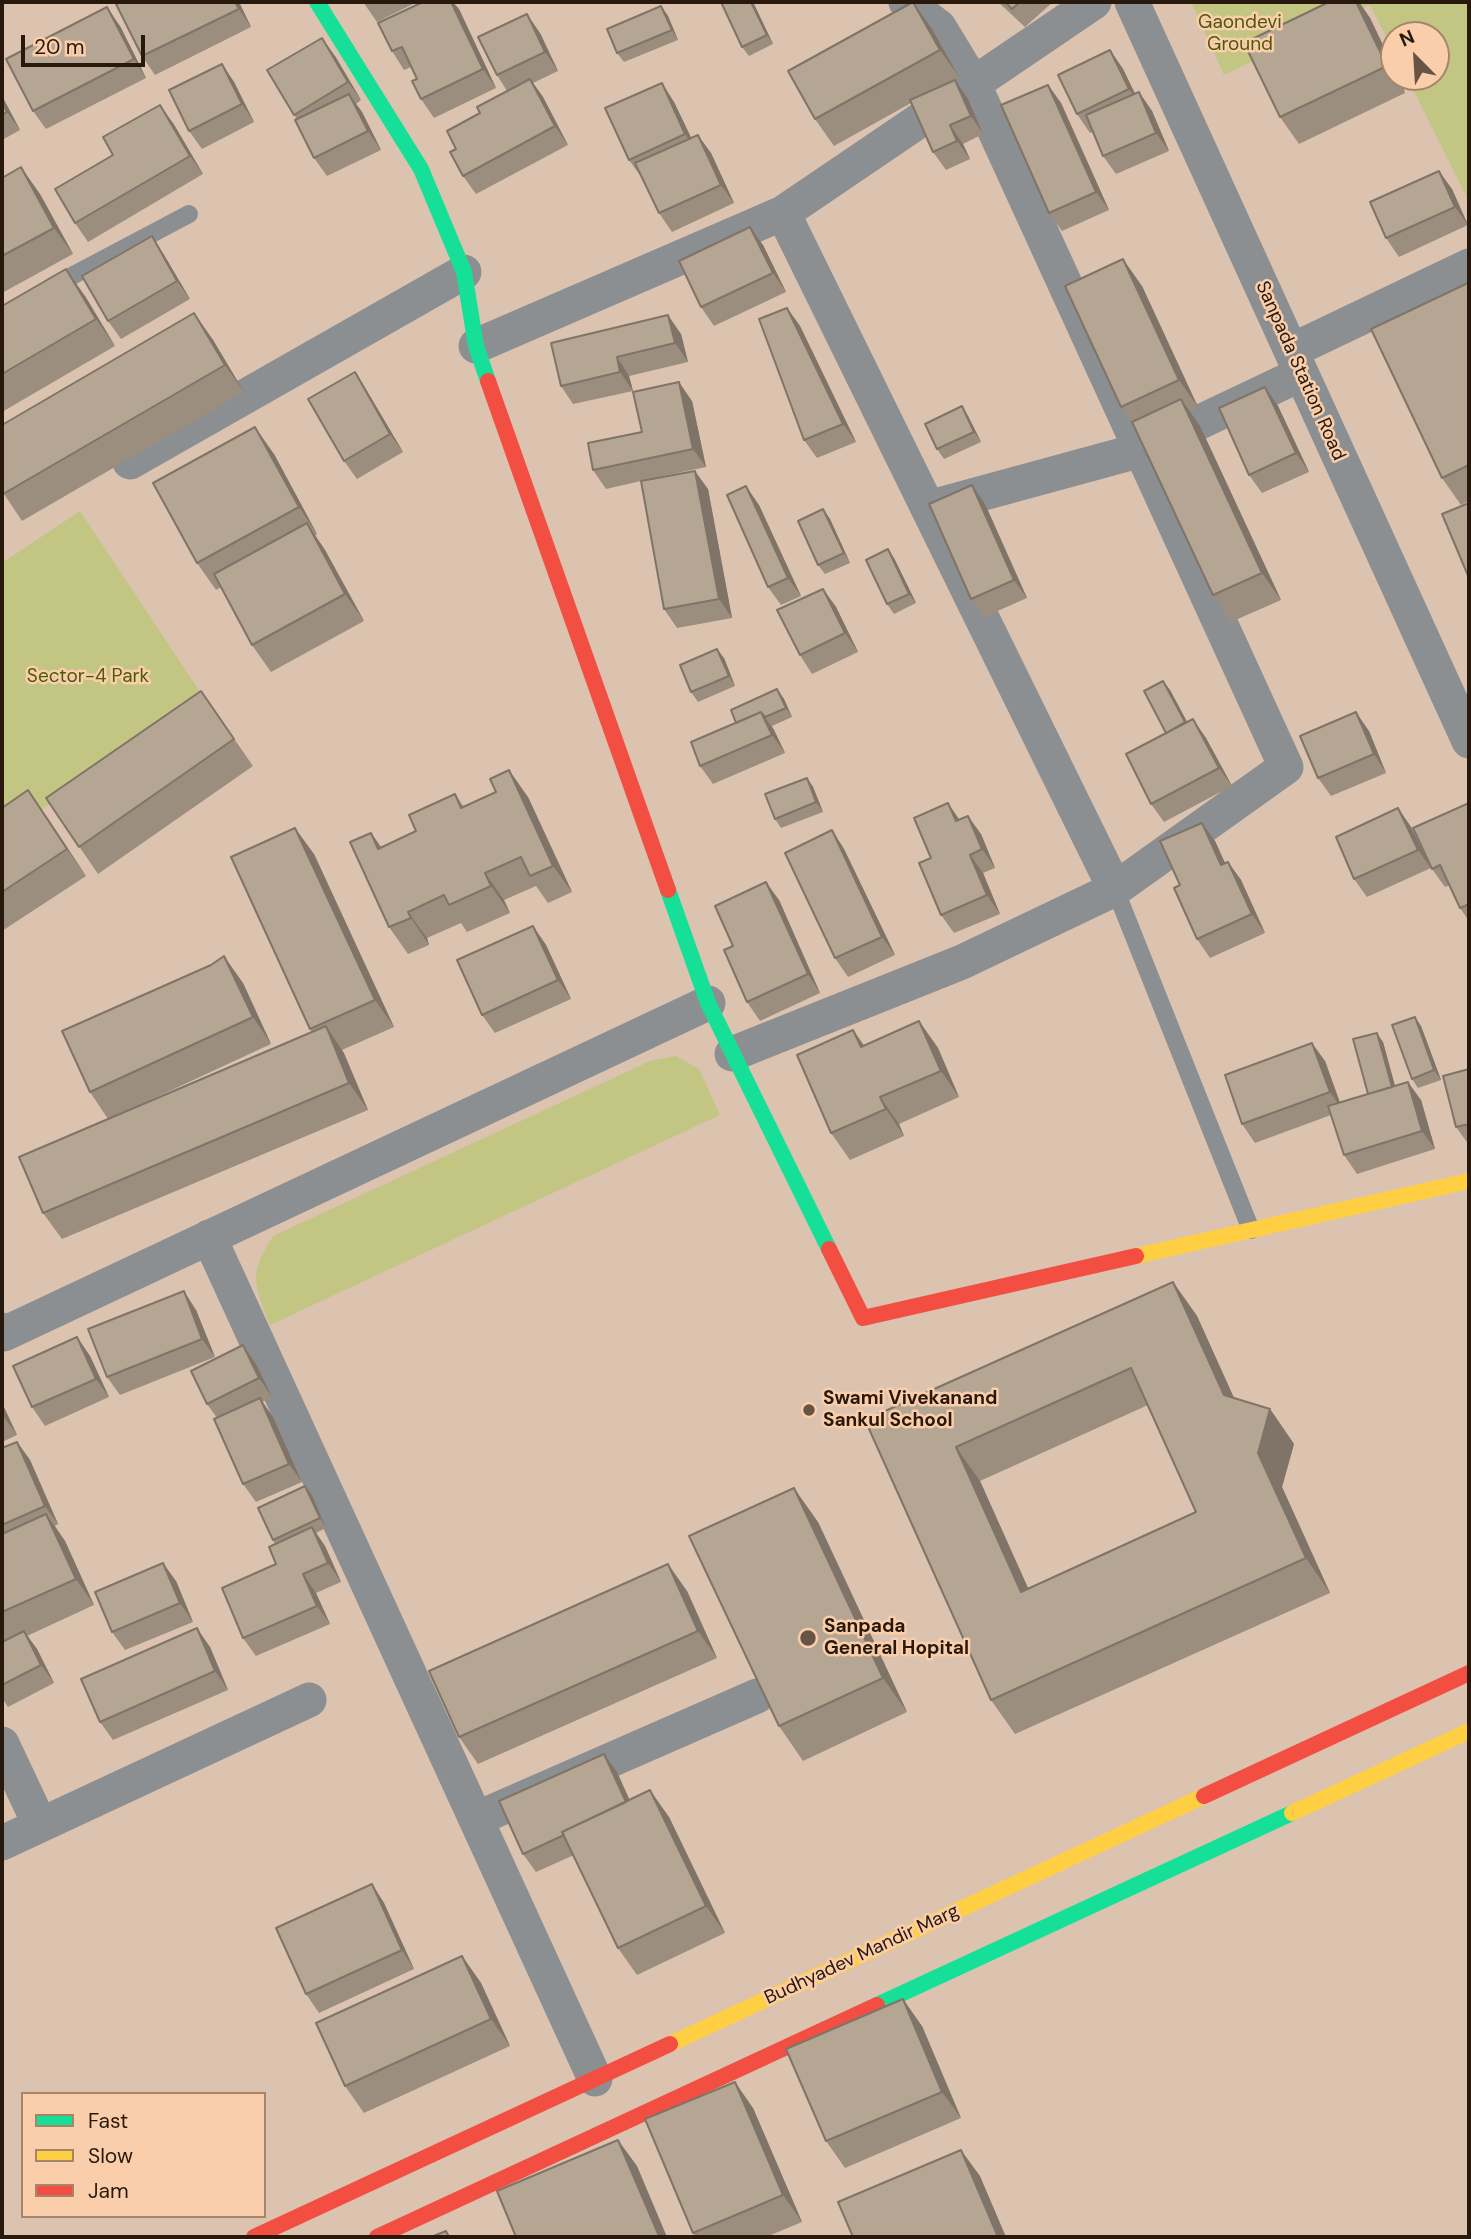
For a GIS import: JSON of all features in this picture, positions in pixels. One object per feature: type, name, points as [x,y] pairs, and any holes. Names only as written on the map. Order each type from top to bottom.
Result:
[{"type":"main road","points":[[317,2],[421,169],[464,272],[477,346],[708,1003],[863,1318],[1469,1181]]},
{"type":"main road","name":"Budhyadev Mandir Marg","points":[[254,2237],[1469,1673]]},
{"type":"main road","points":[[377,2237],[1469,1731]]},
{"type":"street","points":[[732,1054],[962,962],[1115,889],[1286,767],[973,83],[939,27],[906,2]]},
{"type":"street","points":[[477,346],[783,213],[1094,2]]},
{"type":"street","name":"Sanpada Station Road","points":[[1132,2],[1469,741]]},
{"type":"street","points":[[783,213],[1115,889]]},
{"type":"street","points":[[928,508],[1140,450],[1469,266]]},
{"type":"street","points":[[130,462],[464,272]]},
{"type":"street","points":[[2,1330],[4,1334],[708,1003]]},
{"type":"street","points":[[209,1237],[595,2079]]},
{"type":"street","points":[[475,1819],[757,1696]]},
{"type":"street","points":[[2,1843],[309,1700]]},
{"type":"street","points":[[2,1744],[40,1825]]},
{"type":"lane","points":[[37,295],[190,214]]},
{"type":"lane","points":[[1115,889],[1251,1230]]},
{"type":"green space","name":"Gaondevi Ground","points":[[1191,2],[1469,2],[1469,202],[1414,91],[1450,91],[1450,21],[1380,21],[1380,25],[1370,5],[1224,75]]},
{"type":"green space","name":"Sector-4 Park","points":[[80,511],[206,701],[2,836],[2,563]]},
{"type":"green space","points":[[676,1056],[699,1069],[720,1115],[270,1325],[256,1279],[260,1260],[273,1236],[650,1061]]},
{"type":"building","points":[[235,2],[239,9],[142,56],[116,4]]},
{"type":"building","points":[[423,2],[451,2],[483,69],[421,99],[412,81],[417,79],[402,47],[392,51],[378,23]]},
{"type":"building","points":[[721,2],[751,2],[767,35],[742,47]]},
{"type":"building","points":[[913,2],[940,50],[815,119],[788,71]]},
{"type":"building","points":[[1005,2],[1020,2],[1012,9]]},
{"type":"building","points":[[1329,2],[1356,2],[1380,52],[1380,69],[1280,117],[1244,43]]},
{"type":"building","points":[[661,6],[672,30],[617,53],[607,29]]},
{"type":"building","points":[[107,7],[134,59],[33,111],[6,59]]},
{"type":"building","points":[[527,14],[545,52],[497,75],[478,37]]},
{"type":"building","points":[[322,38],[348,82],[294,115],[267,70]]},
{"type":"building","points":[[1110,50],[1129,89],[1077,114],[1058,75]]},
{"type":"building","points":[[222,64],[242,104],[189,131],[169,90]]},
{"type":"building","points":[[530,79],[555,126],[463,176],[450,152],[456,149],[447,131],[480,113],[477,107]]},
{"type":"building","points":[[955,80],[971,116],[950,125],[957,141],[933,152],[910,100]]},
{"type":"building","points":[[662,83],[685,134],[629,160],[605,108]]},
{"type":"building","points":[[1048,85],[1096,192],[1049,213],[1001,105]]},
{"type":"building","points":[[1139,92],[1156,133],[1103,156],[1086,115]]},
{"type":"building","points":[[349,94],[368,131],[314,158],[295,120]]},
{"type":"building","points":[[2,102],[7,112],[2,115]]},
{"type":"building","points":[[160,105],[190,156],[75,223],[55,189],[113,155],[103,137]]},
{"type":"building","points":[[698,135],[721,185],[659,213],[635,163]]},
{"type":"building","points":[[21,167],[54,228],[2,256],[2,178]]},
{"type":"building","points":[[1439,171],[1455,207],[1386,238],[1370,202]]},
{"type":"building","points":[[750,227],[773,273],[701,307],[679,261]]},
{"type":"building","points":[[152,236],[177,281],[108,321],[82,276]]},
{"type":"building","points":[[1123,259],[1179,380],[1121,407],[1065,286]]},
{"type":"building","points":[[66,269],[96,319],[2,374],[2,306]]},
{"type":"building","points":[[1468,283],[1469,465],[1442,478],[1371,329]]},
{"type":"building","points":[[787,308],[843,424],[804,440],[759,319]]},
{"type":"building","points":[[194,313],[225,365],[3,494],[2,425]]},
{"type":"building","points":[[668,315],[675,343],[617,357],[620,372],[561,386],[551,343]]},
{"type":"building","points":[[355,372],[390,434],[344,461],[308,399]]},
{"type":"building","points":[[679,382],[693,449],[593,470],[588,443],[642,432],[633,392]]},
{"type":"building","points":[[1265,387],[1296,453],[1249,475],[1219,408]]},
{"type":"building","points":[[1181,399],[1262,573],[1213,595],[1132,422]]},
{"type":"building","points":[[962,406],[974,432],[937,449],[925,424]]},
{"type":"building","points":[[255,427],[299,507],[197,563],[153,483]]},
{"type":"building","points":[[695,471],[719,599],[664,609],[641,481]]},
{"type":"building","points":[[972,485],[1014,580],[971,599],[929,504]]},
{"type":"building","points":[[746,486],[788,578],[768,587],[727,495]]},
{"type":"building","points":[[1469,503],[1469,578],[1442,514]]},
{"type":"building","points":[[823,509],[844,553],[818,565],[798,521]]},
{"type":"building","points":[[307,523],[345,594],[252,645],[214,574]]},
{"type":"building","points":[[888,549],[909,594],[887,604],[866,560]]},
{"type":"building","points":[[823,589],[845,633],[800,655],[777,610]]},
{"type":"building","points":[[717,649],[729,676],[691,692],[680,665]]},
{"type":"building","points":[[1163,681],[1185,722],[1166,733],[1144,691]]},
{"type":"building","points":[[777,689],[786,708],[765,717],[761,712],[736,723],[731,710]]},
{"type":"building","points":[[201,691],[234,739],[79,847],[46,798]]},
{"type":"building","points":[[761,712],[772,735],[700,766],[691,742]]},
{"type":"building","points":[[1356,712],[1374,754],[1318,778],[1300,736]]},
{"type":"building","points":[[1193,719],[1219,768],[1151,804],[1126,754]]},
{"type":"building","points":[[509,770],[553,866],[530,876],[521,857],[485,873],[491,886],[449,905],[444,895],[408,912],[411,918],[389,927],[350,842],[371,833],[378,849],[416,831],[409,815],[455,794],[461,808],[496,792],[490,779]]},
{"type":"building","points":[[807,778],[816,802],[775,819],[765,794]]},
{"type":"building","points":[[28,790],[67,849],[2,892],[2,808]]},
{"type":"building","points":[[948,803],[956,821],[968,816],[982,849],[970,855],[987,895],[941,915],[919,863],[931,858],[914,818]]},
{"type":"building","points":[[1469,803],[1469,904],[1460,908],[1440,865],[1432,869],[1413,828]]},
{"type":"building","points":[[1398,808],[1418,850],[1354,879],[1336,837]]},
{"type":"building","points":[[1202,823],[1221,865],[1228,862],[1252,914],[1197,939],[1174,888],[1180,885],[1160,841]]},
{"type":"building","points":[[295,828],[375,1000],[310,1029],[231,857]]},
{"type":"building","points":[[832,830],[882,937],[835,958],[785,853]]},
{"type":"building","points":[[766,882],[808,974],[747,1002],[724,950],[733,946],[715,906]]},
{"type":"building","points":[[533,926],[558,980],[482,1015],[457,960]]},
{"type":"building","points":[[224,956],[253,1017],[90,1092],[62,1031],[211,965]]},
{"type":"building","points":[[1415,1017],[1434,1070],[1412,1079],[1392,1025]]},
{"type":"building","points":[[919,1021],[941,1071],[880,1097],[886,1109],[831,1133],[797,1055],[853,1030],[861,1047]]},
{"type":"building","points":[[326,1026],[349,1083],[43,1213],[19,1157]]},
{"type":"building","points":[[1377,1033],[1392,1087],[1368,1094],[1353,1039]]},
{"type":"building","points":[[1312,1043],[1330,1092],[1242,1124],[1225,1075]]},
{"type":"building","points":[[1469,1069],[1469,1124],[1456,1127],[1443,1076]]},
{"type":"building","points":[[1408,1082],[1422,1131],[1344,1155],[1328,1106]]},
{"type":"building","points":[[1173,1282],[1224,1395],[1270,1409],[1258,1453],[1306,1558],[991,1700],[865,1420]],"holes":[[[1131,1368],[1196,1512],[1021,1592],[956,1447]]]},
{"type":"building","points":[[184,1291],[202,1339],[107,1377],[88,1329]]},
{"type":"building","points":[[77,1337],[96,1379],[32,1407],[13,1366]]},
{"type":"building","points":[[243,1345],[259,1378],[207,1404],[191,1371]]},
{"type":"building","points":[[260,1398],[289,1464],[243,1484],[214,1419]]},
{"type":"building","points":[[17,1442],[45,1506],[2,1525],[2,1448]]},
{"type":"building","points":[[305,1486],[320,1518],[273,1540],[258,1508]]},
{"type":"building","points":[[794,1488],[883,1678],[779,1726],[689,1536]]},
{"type":"building","points":[[46,1514],[76,1579],[2,1612],[2,1534]]},
{"type":"building","points":[[312,1527],[328,1563],[303,1574],[317,1606],[243,1638],[222,1588],[276,1564],[269,1547]]},
{"type":"building","points":[[163,1563],[180,1603],[112,1632],[95,1592]]},
{"type":"building","points":[[668,1564],[698,1631],[459,1737],[429,1671]]},
{"type":"building","points":[[197,1628],[215,1671],[100,1722],[81,1679]]},
{"type":"building","points":[[24,1631],[41,1665],[2,1685],[2,1642]]},
{"type":"building","points":[[604,1754],[626,1802],[523,1854],[499,1801]]},
{"type":"building","points":[[650,1790],[706,1906],[618,1948],[562,1832]]},
{"type":"building","points":[[372,1884],[402,1950],[306,1994],[276,1928]]},
{"type":"building","points":[[462,1956],[491,2019],[345,2086],[316,2023]]},
{"type":"building","points":[[903,1999],[942,2092],[826,2141],[786,2049]]},
{"type":"building","points":[[735,2082],[783,2195],[693,2233],[645,2119]]},
{"type":"building","points":[[618,2140],[659,2236],[516,2237],[497,2191]]},
{"type":"building","points":[[961,2150],[998,2237],[853,2237],[838,2202]]},
{"type":"building","points":[[446,2231],[449,2237],[431,2237]]},
{"type":"traffic: fast","points":[[317,2],[421,169],[464,272],[476,346],[488,381]]},
{"type":"traffic: fast","points":[[668,890],[708,1003],[829,1249]]},
{"type":"traffic: fast","points":[[877,2005],[1292,1813]]},
{"type":"traffic: slow","points":[[1136,1256],[1469,1181]]},
{"type":"traffic: slow","points":[[1292,1813],[1469,1731]]},
{"type":"traffic: slow","points":[[670,2044],[1204,1796]]},
{"type":"traffic: jam","points":[[488,381],[668,890]]},
{"type":"traffic: jam","points":[[829,1249],[863,1318],[1136,1256]]},
{"type":"traffic: jam","points":[[1204,1796],[1469,1673]]},
{"type":"traffic: jam","points":[[377,2237],[877,2005]]},
{"type":"traffic: jam","points":[[254,2237],[670,2044]]},
{"type":"place","name":"Swami Vivekanand Sankul School","points":[[809,1410]]},
{"type":"place","name":"Sanpada General Hopital","points":[[808,1638]]}]
